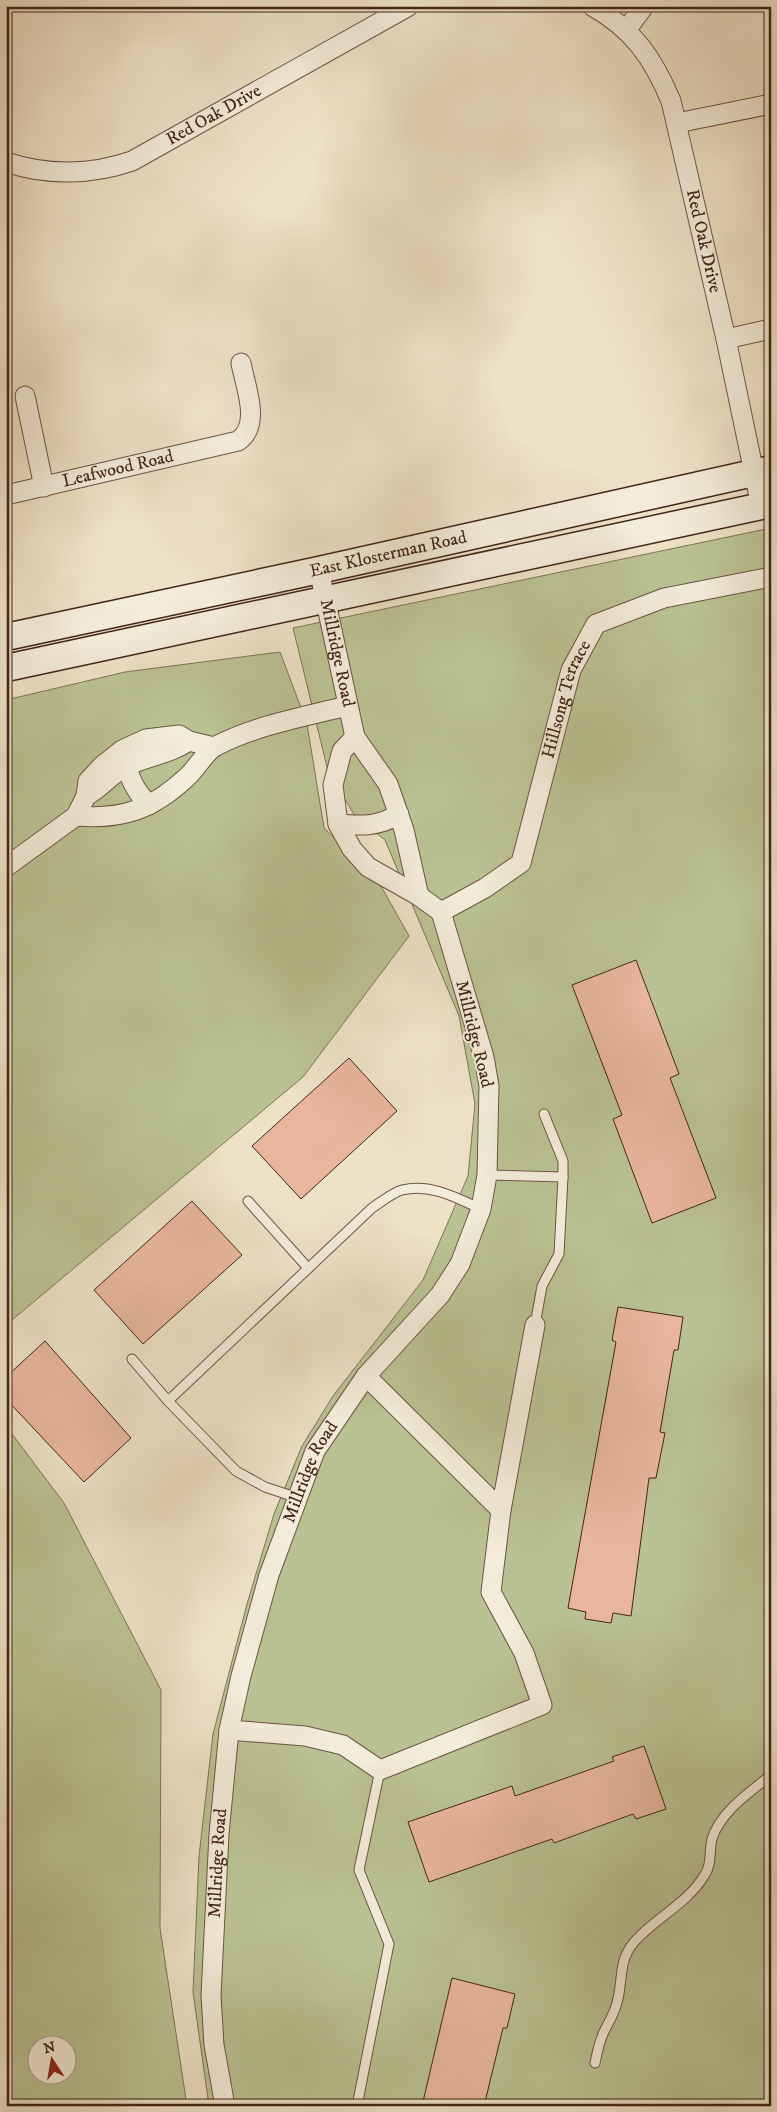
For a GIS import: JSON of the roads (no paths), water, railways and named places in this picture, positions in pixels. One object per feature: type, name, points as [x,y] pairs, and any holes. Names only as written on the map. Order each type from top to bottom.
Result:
[{"type":"main road","name":"East Klosterman Road","points":[[6,637],[319,570],[762,470]]},
{"type":"main road","name":"East Klosterman Road","points":[[6,668],[326,601],[766,505]]},
{"type":"street","name":"Red Oak Drive","points":[[6,162],[67,173],[106,169],[132,161],[409,6]]},
{"type":"street","name":"Red Oak Drive","points":[[592,6],[627,29],[660,77],[671,101],[726,339],[762,470],[766,505]]},
{"type":"street","points":[[627,29],[644,6]]},
{"type":"street","points":[[677,124],[771,104]]},
{"type":"street","points":[[726,339],[771,329]]},
{"type":"street","name":"Leafwood Road","points":[[6,495],[230,444],[245,437],[251,423],[241,362]]},
{"type":"street","points":[[25,396],[44,487]]},
{"type":"street","name":"Millridge Road","points":[[319,570],[355,737],[388,784],[399,814],[419,896]]},
{"type":"street","name":"Hillsong Terrace","points":[[441,912],[485,888],[521,863],[571,670],[596,624],[664,598],[771,577]]},
{"type":"street","points":[[76,816],[101,818],[133,813],[161,799],[188,776],[214,747],[257,729],[348,706]]},
{"type":"street","points":[[6,868],[76,816],[86,796],[88,781],[102,766],[124,758],[146,739],[179,736],[189,741],[214,747]]},
{"type":"street","points":[[355,737],[342,750],[333,785],[338,824],[352,849],[368,868],[419,896],[441,912]]},
{"type":"street","points":[[124,758],[129,779],[138,794],[149,805]]},
{"type":"street","points":[[338,824],[368,826],[386,822],[399,814]]},
{"type":"street","name":"Millridge Road","points":[[225,2106],[214,2045],[211,1996],[219,1834],[229,1730],[241,1676],[269,1575],[315,1452],[366,1376],[440,1296],[460,1264],[481,1209],[487,1175],[489,1086],[484,1057],[441,912]]},
{"type":"street","points":[[229,1730],[305,1736],[342,1745],[380,1770],[542,1705],[524,1653],[492,1592],[502,1510],[535,1325]]},
{"type":"street","points":[[366,1376],[502,1510]]},
{"type":"lane","points":[[535,1325],[542,1286],[559,1254],[563,1160],[544,1114]]},
{"type":"lane","points":[[487,1175],[562,1177]]},
{"type":"lane","points":[[168,1401],[372,1208],[401,1190],[415,1188],[441,1191],[481,1209]]},
{"type":"lane","points":[[248,1202],[308,1268]]},
{"type":"lane","points":[[132,1359],[168,1401],[236,1471],[265,1487],[298,1498]]},
{"type":"lane","points":[[357,2106],[389,1944],[359,1870],[380,1770]]},
{"type":"lane","points":[[595,2063],[602,2036],[616,2008],[620,1971],[627,1953],[639,1936],[675,1908],[698,1886],[709,1867],[713,1837],[717,1829],[738,1802],[771,1776]]}]
